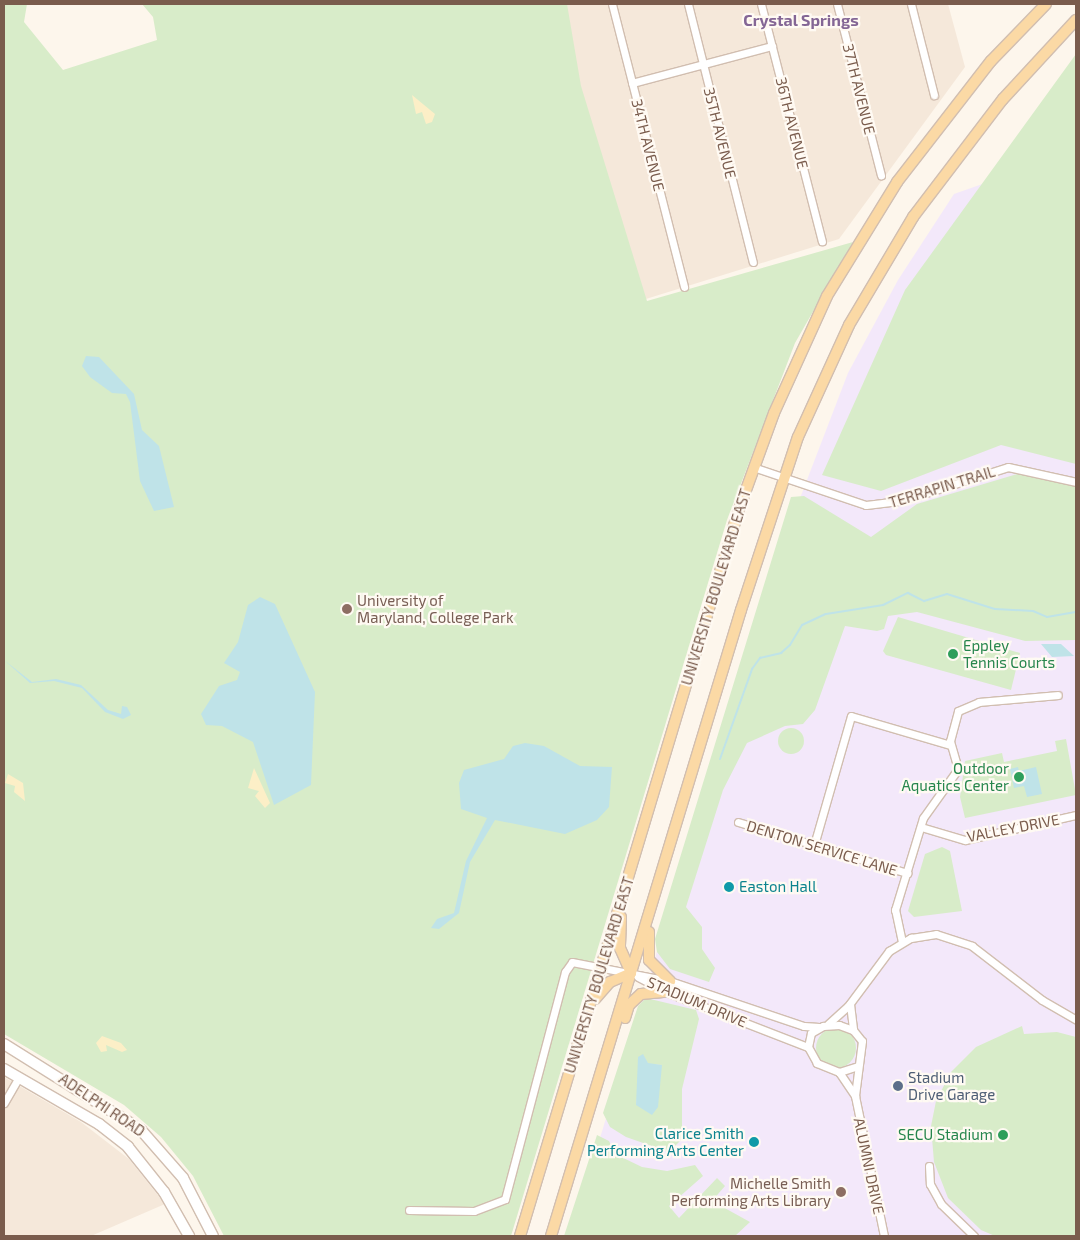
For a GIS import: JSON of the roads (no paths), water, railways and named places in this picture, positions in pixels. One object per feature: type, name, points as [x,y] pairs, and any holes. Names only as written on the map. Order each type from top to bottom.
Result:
[{"type":"main road","name":"UNIVERSITY BOULEVARD EAST","points":[[520,1236],[753,467],[820,311],[883,204],[930,135],[1046,4]]},
{"type":"main road","name":"UNIVERSITY BOULEVARD EAST","points":[[551,1236],[783,477],[849,325],[913,217],[997,106],[1076,20]]},
{"type":"main road","points":[[587,1016],[601,990],[631,973],[619,942],[624,891]]},
{"type":"main road","points":[[651,908],[648,958],[670,981]]},
{"type":"main road","points":[[602,1071],[612,1058],[629,1006],[647,992],[666,992]]},
{"type":"main road","name":"ADELPHI ROAD","points":[[4,1044],[141,1130],[183,1178],[213,1236]]},
{"type":"main road","name":"ADELPHI ROAD","points":[[4,1069],[99,1124],[128,1147],[164,1192],[189,1236]]},
{"type":"street","name":"34TH AVENUE","points":[[612,4],[684,287]]},
{"type":"street","name":"35TH AVENUE","points":[[688,4],[753,262]]},
{"type":"street","name":"36TH AVENUE","points":[[761,4],[822,242]]},
{"type":"street","name":"37TH AVENUE","points":[[837,4],[881,175]]},
{"type":"street","points":[[910,4],[934,95]]},
{"type":"street","points":[[632,83],[772,46]]},
{"type":"street","name":"TERRAPIN TRAIL","points":[[753,467],[866,505],[901,501],[1008,467],[1076,482]]},
{"type":"street","points":[[902,942],[894,915],[921,827],[931,803],[958,769],[950,745],[951,727],[962,706],[1058,695]]},
{"type":"street","points":[[814,845],[851,716],[950,745]]},
{"type":"street","name":"VALLEY DRIVE","points":[[921,827],[965,840],[1076,815]]},
{"type":"street","name":"DENTON SERVICE LANE","points":[[738,822],[906,873]]},
{"type":"street","points":[[855,1096],[839,1072],[817,1063],[808,1047],[811,1033],[850,1004],[879,961],[902,942],[936,934],[964,941],[1076,1020]]},
{"type":"street","points":[[409,1210],[474,1211],[505,1199],[565,972],[578,960],[631,973]]},
{"type":"street","name":"STADIUM DRIVE","points":[[631,973],[670,981],[804,1026],[822,1026]]},
{"type":"street","name":"STADIUM DRIVE","points":[[631,973],[666,992],[808,1047]]},
{"type":"street","points":[[850,1004],[853,1030],[864,1044],[858,1066],[855,1096]]},
{"type":"street","points":[[822,1026],[853,1030]]},
{"type":"street","points":[[839,1072],[858,1066]]},
{"type":"street","points":[[4,1104],[19,1077]]},
{"type":"street","name":"ALUMNI DRIVE","points":[[855,1096],[884,1236]]},
{"type":"street","points":[[929,1166],[930,1184],[941,1204],[974,1236]]},
{"type":"water","points":[[86,356],[99,357],[134,394],[142,430],[159,446],[174,507],[154,511],[140,481],[130,402],[126,394],[112,393],[90,377],[82,366]]},
{"type":"water","points":[[260,597],[275,604],[315,692],[311,785],[274,805],[253,742],[222,726],[206,725],[201,714],[219,686],[237,680],[240,672],[224,663],[238,642],[248,605]]},
{"type":"water","points":[[1041,644],[1061,644],[1074,656],[1052,657]]},
{"type":"water","points":[[4,660],[32,682],[56,679],[81,685],[108,710],[121,714],[122,706],[127,707],[131,715],[123,719],[105,712],[82,688],[54,681],[30,683]]},
{"type":"water","points":[[525,743],[544,746],[580,766],[612,767],[609,807],[597,820],[565,834],[495,820],[470,862],[459,913],[439,929],[431,928],[437,919],[454,913],[466,861],[487,818],[461,809],[459,783],[464,770],[504,759],[513,746]]},
{"type":"water","points":[[1018,767],[1019,771],[1036,767],[1042,794],[1027,797],[1024,786],[1014,788],[1010,769]]},
{"type":"water","points":[[643,1054],[648,1063],[662,1065],[658,1107],[652,1115],[636,1105],[638,1057]]},
{"type":"waterway","points":[[720,759],[752,669],[760,658],[781,653],[790,645],[802,625],[826,614],[883,605],[908,593],[924,601],[947,594],[995,609],[1033,611],[1047,617],[1076,612]]},
{"type":"place","name":"University of Maryland, College Park","points":[[347,609]]},
{"type":"place","name":"Eppley Tennis Courts","points":[[953,654]]},
{"type":"place","name":"Outdoor Aquatics Center","points":[[1019,777]]},
{"type":"place","name":"Easton Hall","points":[[729,887]]},
{"type":"place","name":"Stadium Drive Garage","points":[[898,1086]]},
{"type":"place","name":"SECU Stadium","points":[[1003,1135]]},
{"type":"place","name":"Clarice Smith Performing Arts Center","points":[[754,1142]]},
{"type":"place","name":"Michelle Smith Performing Arts Library","points":[[841,1192]]},
{"type":"district","name":"Crystal Springs","points":[[801,20]]}]
